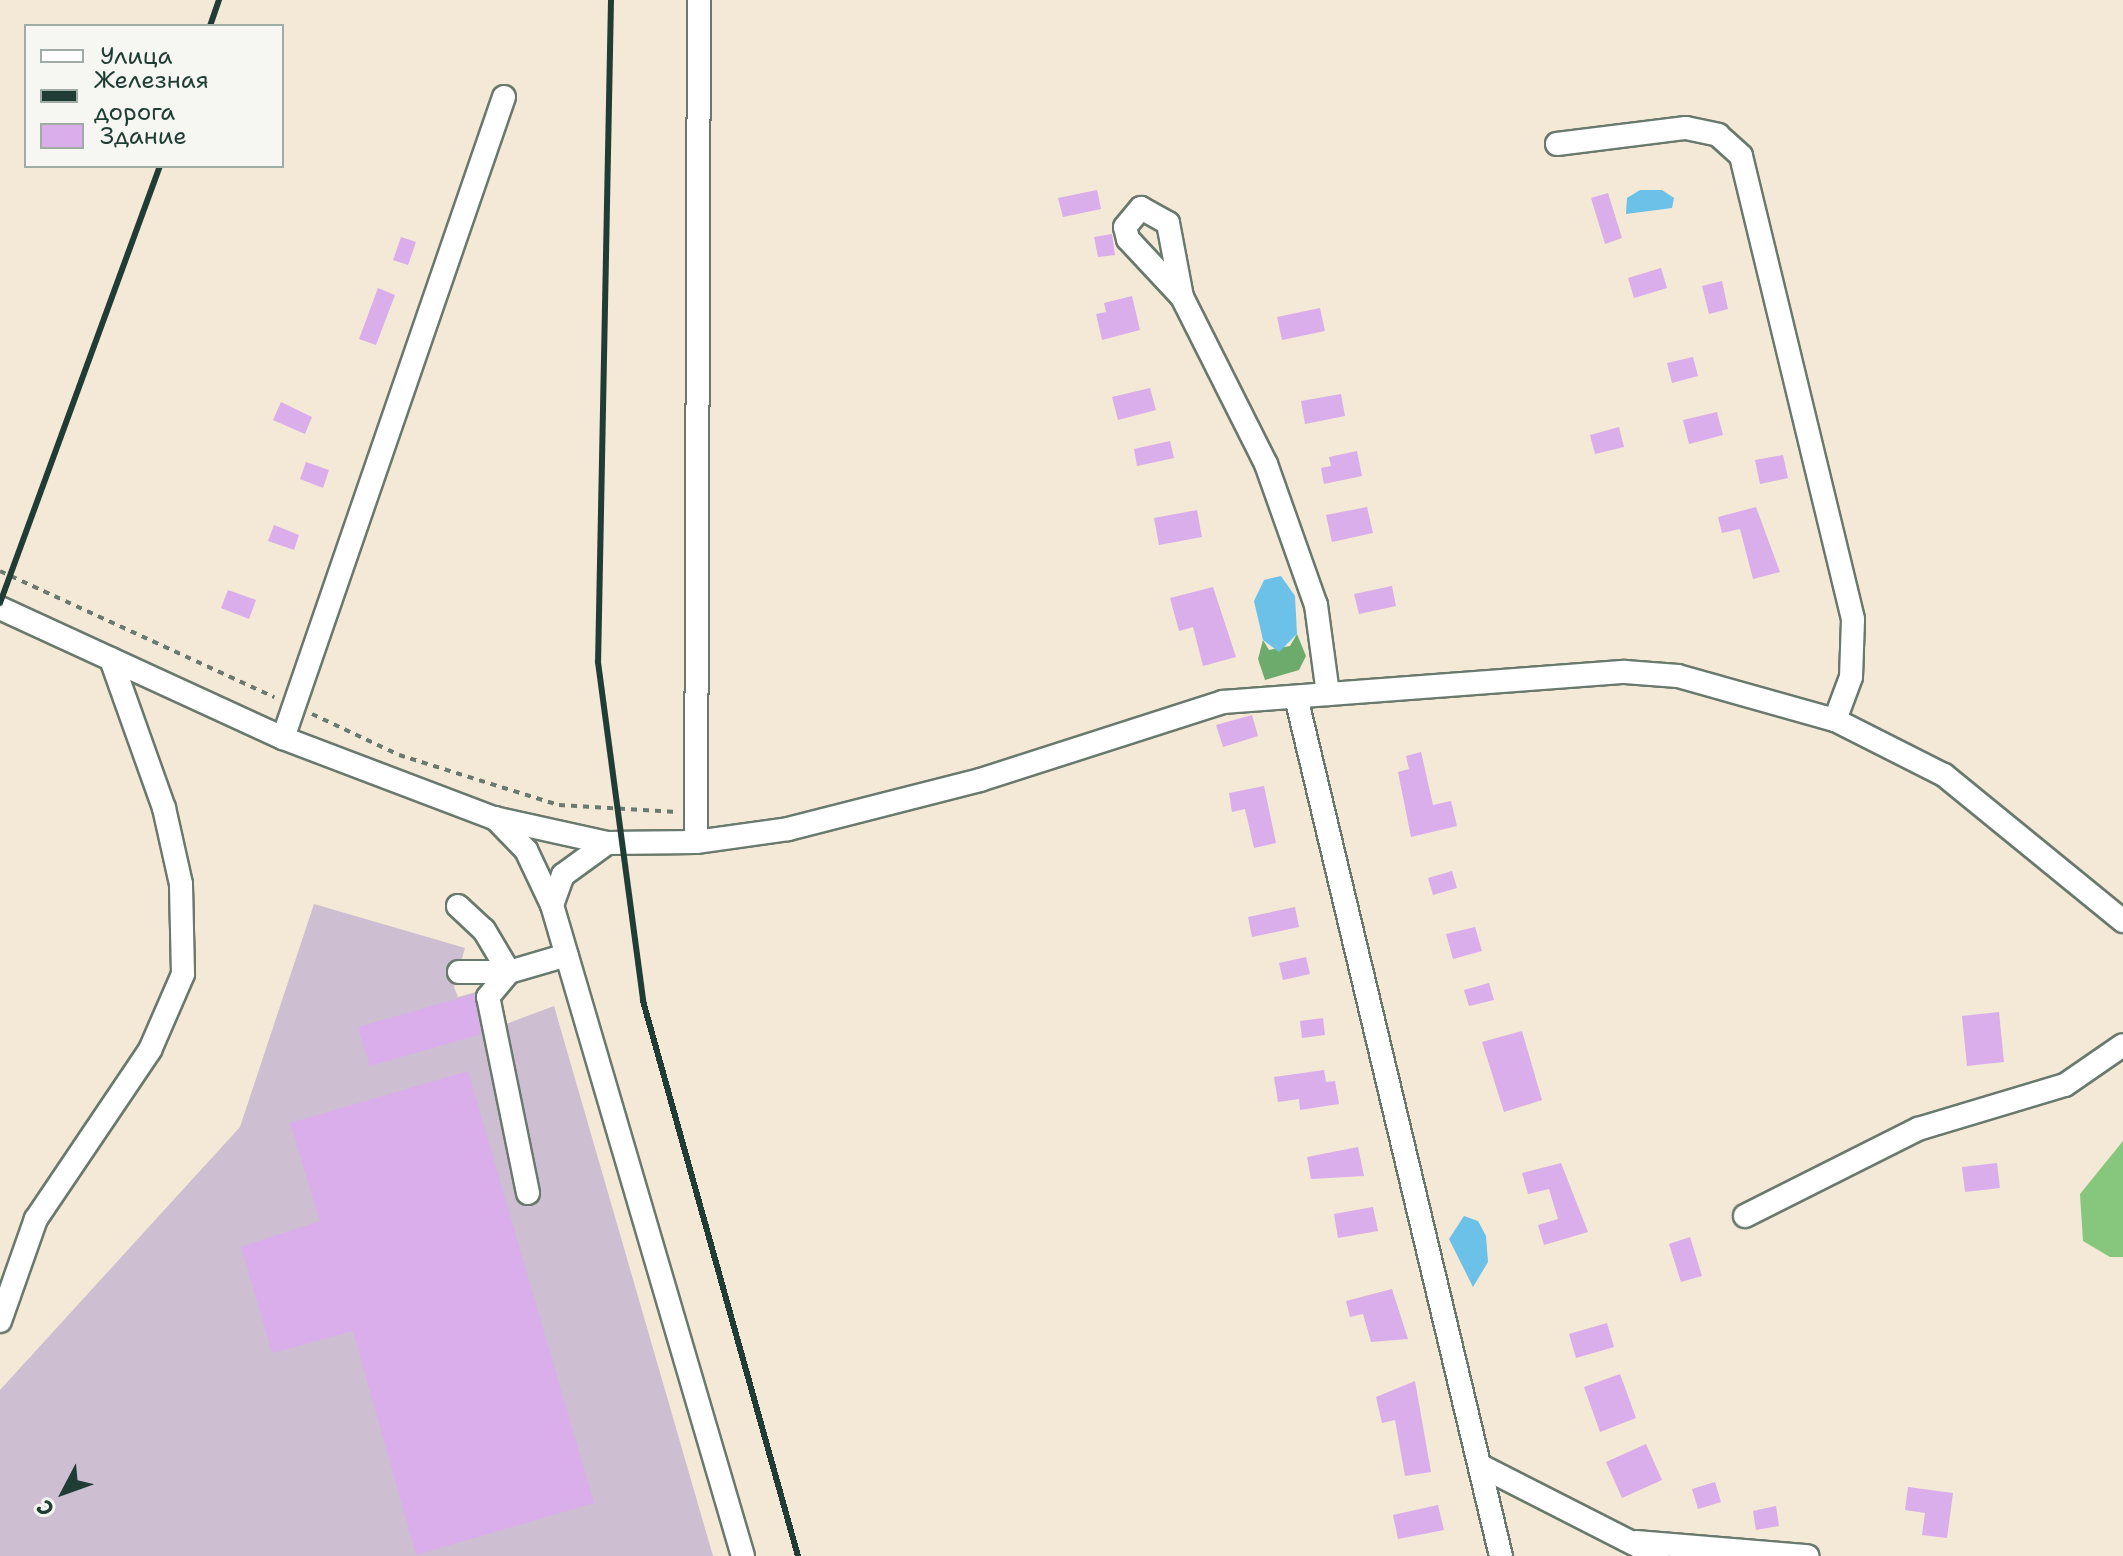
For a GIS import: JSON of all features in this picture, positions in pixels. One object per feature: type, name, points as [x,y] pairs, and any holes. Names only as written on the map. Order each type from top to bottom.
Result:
[{"type":"street","points":[[696,842],[699,0]]},
{"type":"street","points":[[283,738],[297,707],[504,97]]},
{"type":"street","points":[[1557,144],[1686,128],[1718,135],[1741,156],[1853,620],[1851,677],[1835,720]]},
{"type":"street","points":[[1182,297],[1266,464],[1303,561],[1328,694]]},
{"type":"street","points":[[0,608],[283,738],[494,818],[607,843],[696,842],[788,829],[980,780],[1223,702],[1625,672],[1678,676],[1835,720],[1944,775],[2123,921]]},
{"type":"street","points":[[0,1321],[36,1219],[150,1050],[183,974],[181,884],[164,808],[111,659]]},
{"type":"street","points":[[1296,697],[1436,1300],[1485,1468],[1501,1556]]},
{"type":"street","points":[[494,818],[526,850],[552,905],[743,1556]]},
{"type":"street","points":[[552,905],[563,875],[607,843]]},
{"type":"street","points":[[458,906],[484,930],[509,972]]},
{"type":"street","points":[[459,972],[509,972],[567,955]]},
{"type":"street","points":[[509,972],[488,997],[528,1193]]},
{"type":"street","points":[[1745,1216],[1918,1129],[2065,1085],[2123,1045]]},
{"type":"street","points":[[1485,1468],[1658,1556]]},
{"type":"street","points":[[1635,1542],[1807,1556]]},
{"type":"path","points":[[0,571],[399,755],[559,805],[696,811]]},
{"type":"shaded area","points":[[314,904],[465,948],[454,987],[458,997],[476,992],[487,1031],[554,1006],[713,1556],[0,1556],[0,1390],[240,1127]]},
{"type":"green space","points":[[1297,634],[1306,656],[1299,670],[1265,680],[1258,659],[1263,640],[1269,650],[1290,646]]},
{"type":"green space","points":[[2123,1141],[2123,1257],[2110,1257],[2083,1241],[2080,1194]]},
{"type":"water","points":[[1640,190],[1662,190],[1674,198],[1672,208],[1626,214],[1627,198]]},
{"type":"water","points":[[1281,576],[1295,596],[1297,634],[1279,652],[1263,640],[1254,601],[1264,580]]},
{"type":"water","points":[[1464,1216],[1478,1221],[1486,1236],[1488,1262],[1473,1287],[1449,1239]]},
{"type":"building","points":[[1097,190],[1101,209],[1063,217],[1058,198]]},
{"type":"building","points":[[1608,193],[1622,238],[1605,244],[1591,198]]},
{"type":"building","points":[[1112,234],[1115,255],[1098,257],[1094,237]]},
{"type":"building","points":[[401,237],[416,242],[408,265],[393,260]]},
{"type":"building","points":[[1661,268],[1667,288],[1634,298],[1628,278]]},
{"type":"building","points":[[1722,281],[1728,309],[1709,314],[1702,286]]},
{"type":"building","points":[[378,288],[395,295],[376,345],[359,339]]},
{"type":"building","points":[[1132,296],[1140,330],[1102,340],[1096,314],[1106,312],[1104,303]]},
{"type":"building","points":[[1320,308],[1325,331],[1282,340],[1277,317]]},
{"type":"building","points":[[1693,357],[1698,376],[1672,383],[1667,363]]},
{"type":"building","points":[[1150,388],[1156,410],[1118,420],[1112,397]]},
{"type":"building","points":[[1341,394],[1345,416],[1305,424],[1301,401]]},
{"type":"building","points":[[281,402],[312,417],[305,434],[273,420]]},
{"type":"building","points":[[1717,412],[1723,435],[1689,444],[1683,420]]},
{"type":"building","points":[[1619,427],[1624,447],[1595,454],[1590,435]]},
{"type":"building","points":[[1170,441],[1174,458],[1137,466],[1134,449]]},
{"type":"building","points":[[1357,451],[1362,476],[1324,484],[1321,468],[1331,466],[1329,457]]},
{"type":"building","points":[[1783,455],[1788,478],[1760,484],[1755,460]]},
{"type":"building","points":[[306,462],[329,470],[323,488],[300,479]]},
{"type":"building","points":[[1367,507],[1373,533],[1332,542],[1326,515]]},
{"type":"building","points":[[1756,507],[1780,572],[1753,579],[1740,529],[1722,533],[1718,517]]},
{"type":"building","points":[[1197,510],[1202,537],[1159,545],[1154,518]]},
{"type":"building","points":[[274,525],[299,535],[294,550],[268,541]]},
{"type":"building","points":[[1392,586],[1396,606],[1359,614],[1354,594]]},
{"type":"building","points":[[1213,587],[1236,657],[1203,666],[1193,627],[1179,631],[1170,598]]},
{"type":"building","points":[[228,590],[256,600],[249,619],[221,608]]},
{"type":"building","points":[[1252,715],[1258,736],[1223,747],[1216,725]]},
{"type":"building","points":[[1421,752],[1433,805],[1451,801],[1457,826],[1411,837],[1398,772],[1409,769],[1406,756]]},
{"type":"building","points":[[1264,786],[1276,843],[1254,848],[1245,809],[1232,812],[1229,793]]},
{"type":"building","points":[[1452,871],[1457,888],[1433,895],[1428,878]]},
{"type":"building","points":[[1295,907],[1299,927],[1252,937],[1248,917]]},
{"type":"building","points":[[1475,927],[1482,951],[1453,959],[1446,934]]},
{"type":"building","points":[[1306,957],[1310,974],[1283,980],[1279,963]]},
{"type":"building","points":[[1489,983],[1494,1000],[1469,1006],[1464,990]]},
{"type":"building","points":[[474,994],[481,1034],[370,1066],[358,1027]]},
{"type":"building","points":[[1999,1012],[2004,1062],[1967,1066],[1962,1016]]},
{"type":"building","points":[[1323,1018],[1325,1035],[1302,1038],[1300,1021]]},
{"type":"building","points":[[1522,1031],[1542,1100],[1504,1112],[1482,1042]]},
{"type":"building","points":[[1324,1070],[1326,1082],[1335,1081],[1339,1104],[1300,1110],[1299,1099],[1278,1102],[1274,1077]]},
{"type":"building","points":[[468,1071],[594,1503],[416,1555],[353,1331],[272,1353],[241,1247],[320,1221],[290,1123]]},
{"type":"building","points":[[1358,1147],[1364,1176],[1311,1179],[1307,1157]]},
{"type":"building","points":[[1561,1163],[1588,1232],[1544,1245],[1538,1225],[1558,1219],[1549,1189],[1528,1194],[1522,1173]]},
{"type":"building","points":[[1997,1163],[2000,1188],[1965,1192],[1962,1167]]},
{"type":"building","points":[[1373,1207],[1378,1231],[1338,1238],[1334,1214]]},
{"type":"building","points":[[1690,1237],[1702,1276],[1681,1282],[1669,1244]]},
{"type":"building","points":[[1392,1289],[1408,1339],[1371,1342],[1363,1314],[1350,1317],[1346,1301]]},
{"type":"building","points":[[1607,1323],[1614,1347],[1576,1358],[1569,1334]]},
{"type":"building","points":[[1620,1374],[1636,1418],[1600,1432],[1584,1387]]},
{"type":"building","points":[[1415,1381],[1431,1472],[1405,1476],[1395,1420],[1382,1423],[1376,1397]]},
{"type":"building","points":[[1646,1444],[1662,1480],[1622,1498],[1606,1462]]},
{"type":"building","points":[[1715,1482],[1721,1502],[1698,1509],[1692,1489]]},
{"type":"building","points":[[1908,1487],[1953,1493],[1947,1538],[1922,1535],[1925,1513],[1905,1510]]},
{"type":"building","points":[[1438,1505],[1444,1530],[1398,1539],[1393,1515]]},
{"type":"building","points":[[1776,1506],[1779,1526],[1756,1530],[1753,1511]]},
{"type":"railway","points":[[211,24],[219,0]]},
{"type":"railway","points":[[611,0],[598,662],[643,1001],[798,1556]]},
{"type":"railway","points":[[0,603],[159,168]]}]
